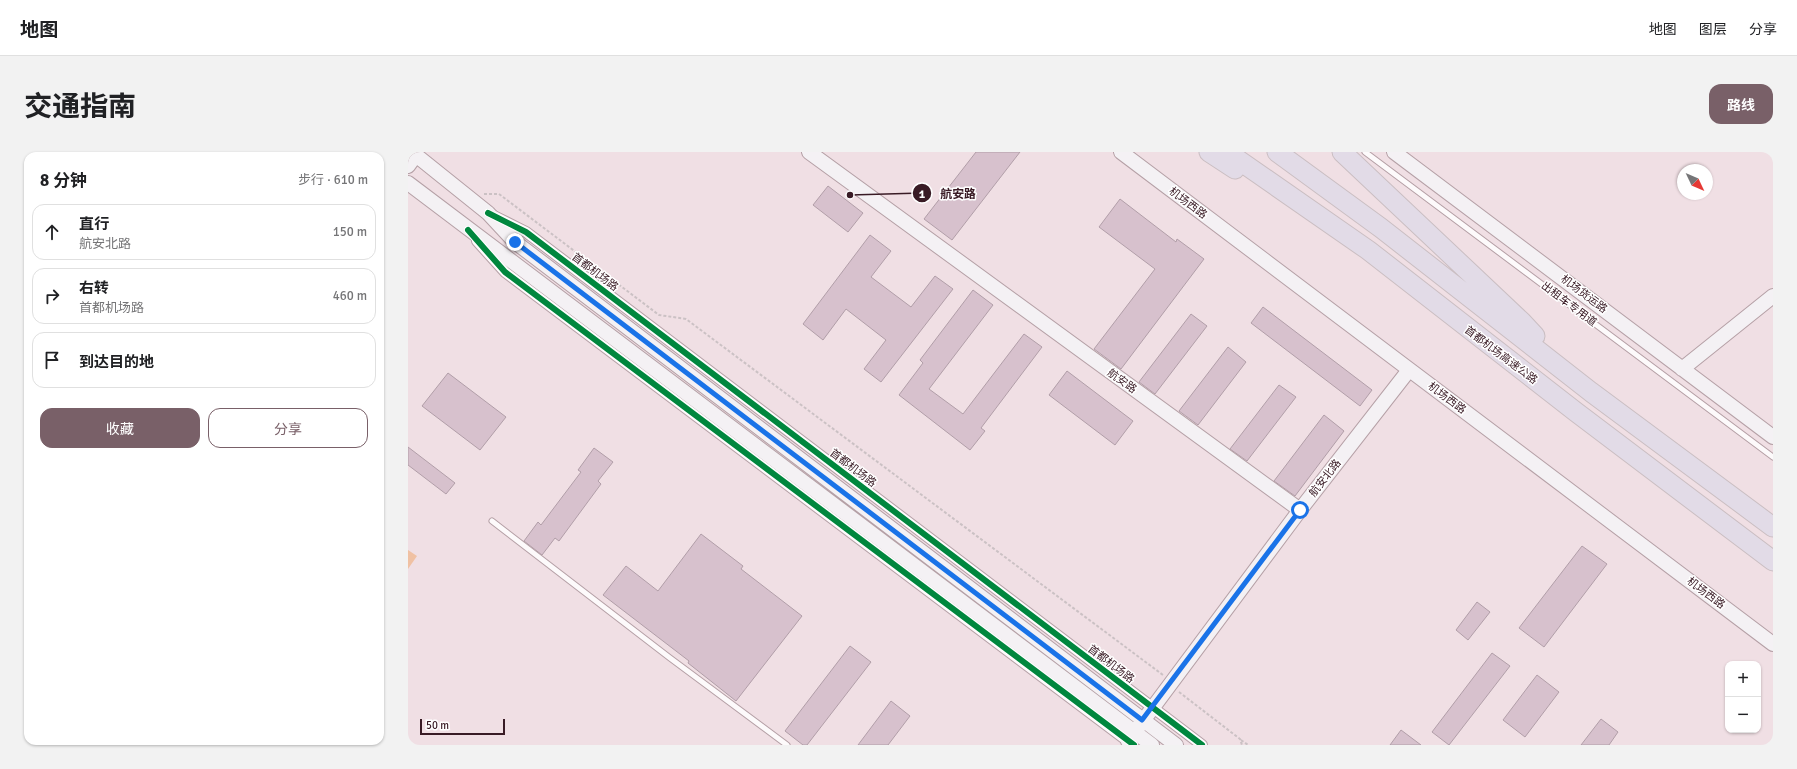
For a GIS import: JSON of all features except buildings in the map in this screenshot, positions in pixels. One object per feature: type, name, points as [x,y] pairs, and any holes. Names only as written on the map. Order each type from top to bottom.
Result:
[{"type":"highway","points":[[1209,152],[1288,206],[1368,250]]},
{"type":"highway","name":"首都机场高速公路","points":[[1227,152],[1368,250],[1629,453],[1773,561]]},
{"type":"highway","points":[[1277,152],[1408,248],[1591,392],[1773,527]]},
{"type":"highway","points":[[1342,152],[1522,322],[1553,358],[1591,392]]},
{"type":"street","name":"航安路","points":[[809,152],[1300,510]]},
{"type":"street","name":"机场西路","points":[[1121,152],[1773,644]]},
{"type":"street","name":"机场货运路","points":[[1394,152],[1773,437]]},
{"type":"street","name":"首都机场路","points":[[413,156],[488,213],[521,247],[1134,734],[1176,745]]},
{"type":"street","name":"首都机场路","points":[[408,183],[1134,734],[1152,745]]},
{"type":"street","name":"首都机场路","points":[[488,213],[526,232],[1202,745]]},
{"type":"street","points":[[1682,369],[1773,296]]},
{"type":"street","name":"航安北路","points":[[1134,734],[1169,684],[1300,510],[1409,370]]},
{"type":"lane","name":"出租车专用道","points":[[1365,152],[1773,457]]},
{"type":"lane","points":[[492,522],[670,658],[788,745]]},
{"type":"path","points":[[481,194],[499,194],[659,315],[686,319],[1163,675],[1162,680],[1248,745]]},
{"type":"path","points":[[1240,739],[1242,745]]},
{"type":"shaded area","points":[[408,550],[417,556],[408,569]]},
{"type":"cycle path","points":[[488,213],[526,232],[1202,745]]},
{"type":"cycle path","points":[[468,230],[505,272],[1134,745]]},
{"type":"place","name":"航安路","points":[[850,195]]},
{"type":"route","points":[[515,242],[1142,720],[1300,510]]}]
